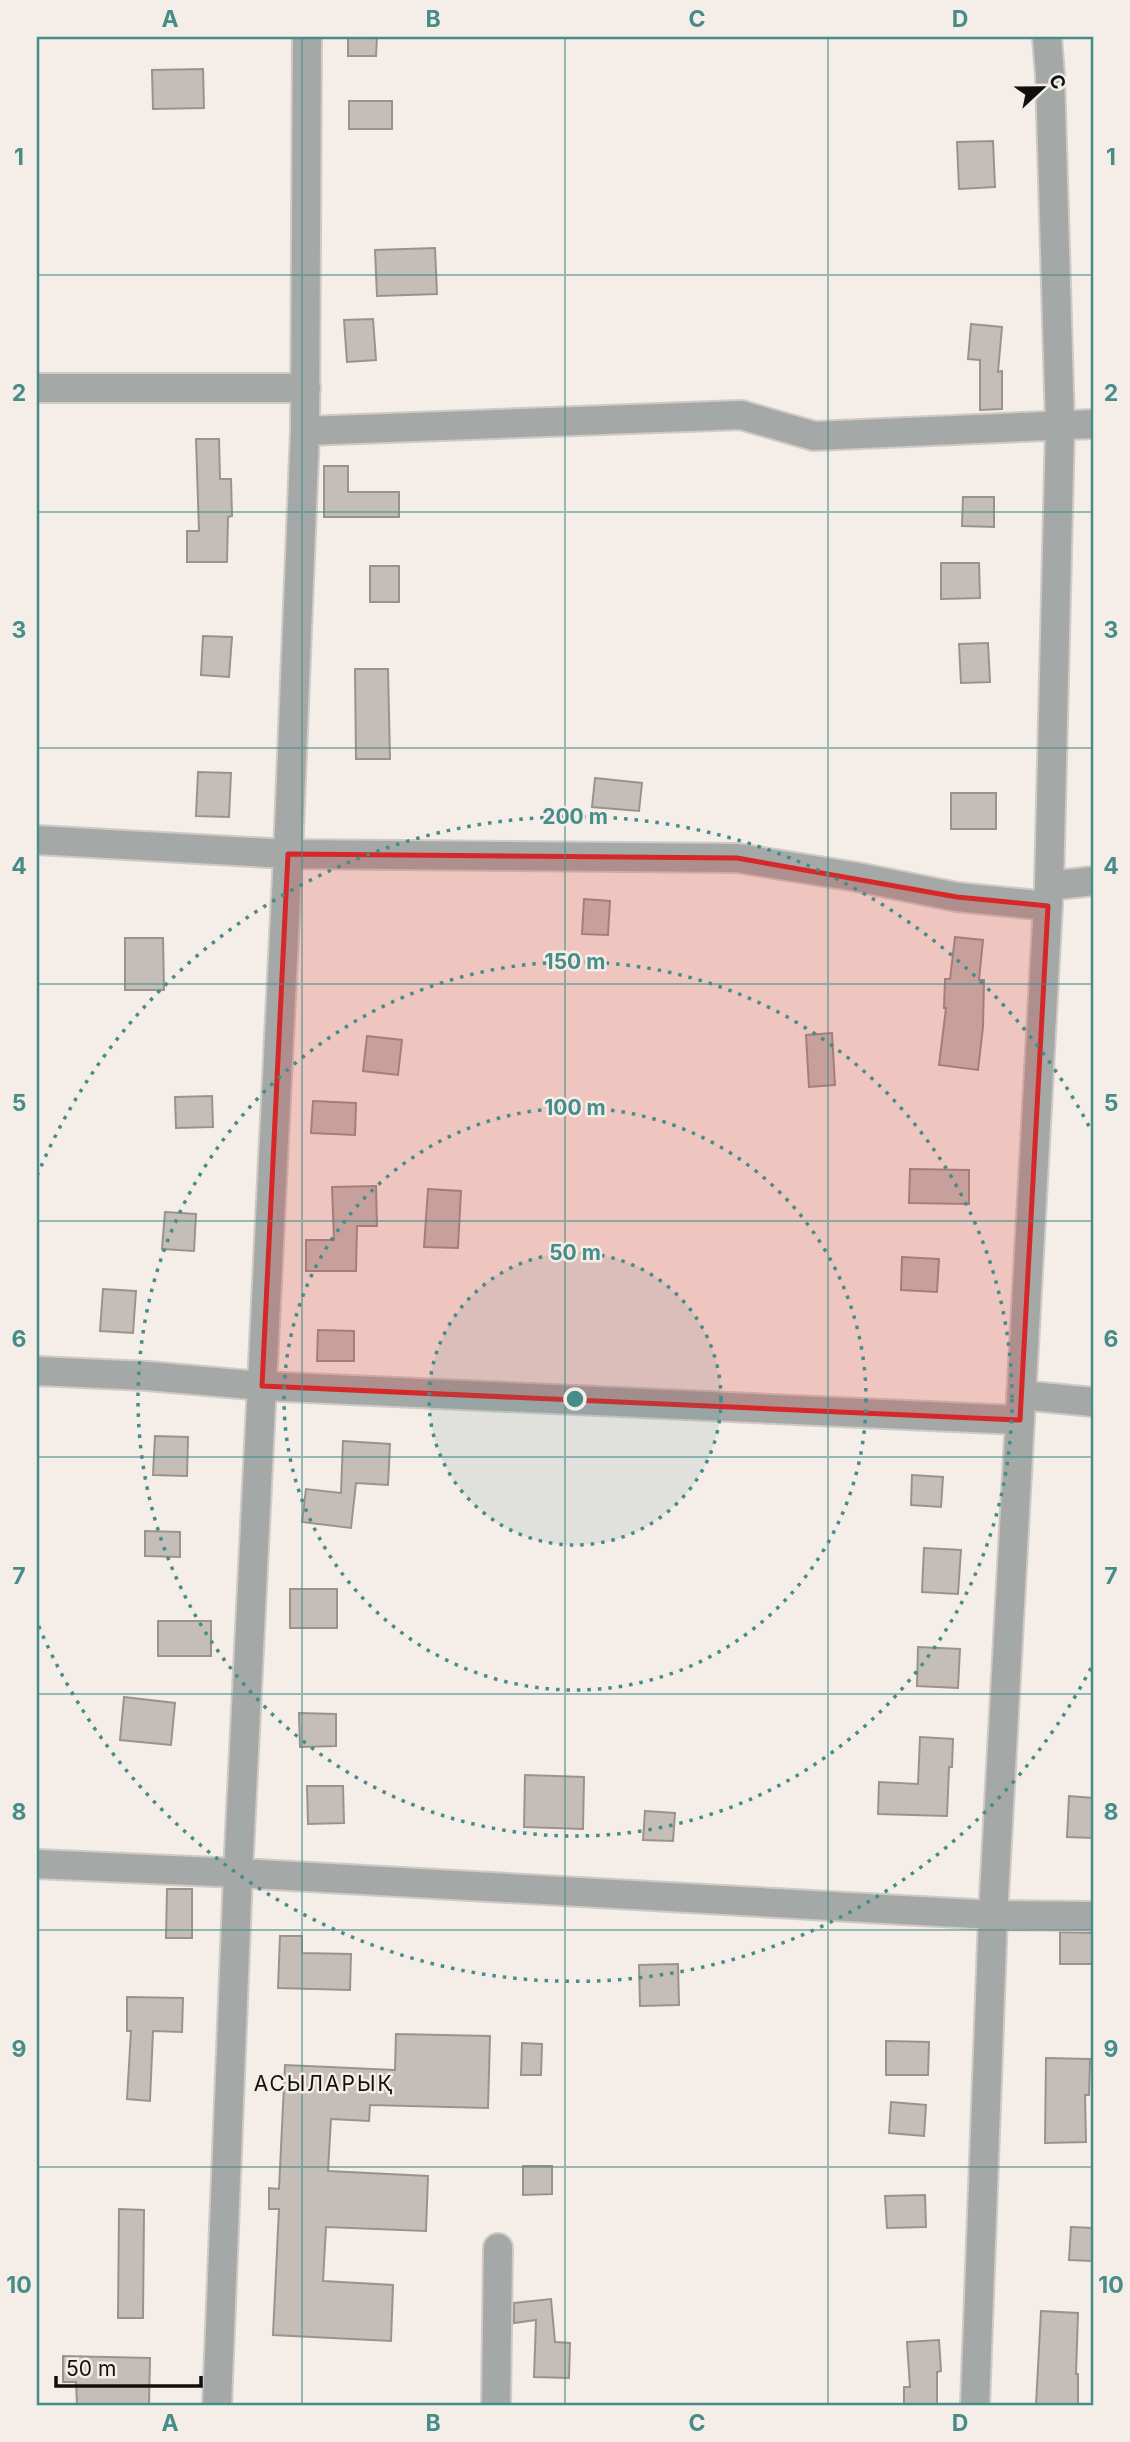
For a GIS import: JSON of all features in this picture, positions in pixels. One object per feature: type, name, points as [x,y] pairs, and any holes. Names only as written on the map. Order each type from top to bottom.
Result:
[{"type":"street","points":[[217,2405],[238,1873],[288,854],[305,431],[307,37]]},
{"type":"street","points":[[975,2405],[993,1915],[1048,896],[1060,426],[1047,37]]},
{"type":"street","points":[[37,388],[306,388]]},
{"type":"street","points":[[305,431],[741,415],[814,436],[1093,424]]},
{"type":"street","points":[[37,840],[288,854],[737,858],[857,877],[957,897],[1048,896],[1093,881]]},
{"type":"street","points":[[37,1371],[148,1376],[262,1386],[1021,1407],[1093,1402]]},
{"type":"street","points":[[37,1864],[993,1915],[1093,1916]]},
{"type":"street","points":[[496,2405],[498,2248]]},
{"type":"highlighted area","points":[[288,854],[737,858],[957,897],[1048,906],[1020,1420],[262,1386]]},
{"type":"building","points":[[348,37],[377,37],[376,56],[348,56]]},
{"type":"building","points":[[203,69],[204,108],[153,109],[152,70]]},
{"type":"building","points":[[349,101],[392,101],[392,129],[349,129]]},
{"type":"building","points":[[993,141],[995,187],[959,189],[957,142]]},
{"type":"building","points":[[435,248],[437,294],[377,296],[375,250]]},
{"type":"building","points":[[373,319],[376,360],[347,362],[344,320]]},
{"type":"building","points":[[971,324],[1002,327],[998,372],[1002,371],[1002,409],[980,410],[980,360],[968,359]]},
{"type":"building","points":[[196,439],[219,439],[220,479],[231,479],[232,516],[228,517],[227,562],[187,562],[187,531],[199,531]]},
{"type":"building","points":[[324,466],[348,466],[348,492],[399,492],[399,517],[324,517]]},
{"type":"building","points":[[963,497],[994,497],[994,527],[962,526]]},
{"type":"building","points":[[941,563],[979,563],[980,598],[941,599]]},
{"type":"building","points":[[370,566],[399,566],[399,602],[370,602]]},
{"type":"building","points":[[203,636],[232,637],[229,677],[201,675]]},
{"type":"building","points":[[988,643],[990,682],[961,683],[959,644]]},
{"type":"building","points":[[355,669],[388,669],[390,759],[356,759]]},
{"type":"building","points":[[198,772],[231,773],[229,817],[196,816]]},
{"type":"building","points":[[595,778],[642,783],[639,811],[592,807]]},
{"type":"building","points":[[951,793],[996,793],[996,829],[951,829]]},
{"type":"building","points":[[584,899],[610,901],[608,935],[582,934]]},
{"type":"building","points":[[955,937],[983,940],[979,980],[984,980],[983,1027],[978,1070],[939,1065],[946,1008],[945,979],[950,979]]},
{"type":"building","points":[[125,938],[163,938],[164,990],[125,990]]},
{"type":"building","points":[[832,1033],[835,1085],[809,1087],[806,1035]]},
{"type":"building","points":[[367,1036],[402,1040],[398,1075],[363,1071]]},
{"type":"building","points":[[212,1096],[213,1127],[176,1128],[175,1097]]},
{"type":"building","points":[[313,1101],[356,1103],[355,1135],[311,1133]]},
{"type":"building","points":[[910,1169],[969,1170],[969,1204],[909,1203]]},
{"type":"building","points":[[376,1186],[377,1226],[357,1226],[356,1271],[306,1271],[306,1240],[334,1240],[332,1187]]},
{"type":"building","points":[[428,1189],[461,1191],[458,1248],[424,1247]]},
{"type":"building","points":[[165,1212],[196,1214],[194,1251],[162,1249]]},
{"type":"building","points":[[902,1257],[939,1259],[937,1292],[901,1290]]},
{"type":"building","points":[[103,1289],[136,1291],[133,1333],[100,1331]]},
{"type":"building","points":[[318,1330],[354,1331],[354,1361],[317,1361]]},
{"type":"building","points":[[155,1436],[188,1437],[187,1476],[153,1475]]},
{"type":"building","points":[[343,1441],[390,1444],[388,1485],[356,1483],[351,1528],[302,1522],[306,1489],[341,1493]]},
{"type":"building","points":[[912,1475],[943,1477],[941,1507],[911,1505]]},
{"type":"building","points":[[145,1531],[180,1532],[180,1557],[145,1556]]},
{"type":"building","points":[[924,1548],[961,1550],[958,1594],[922,1592]]},
{"type":"building","points":[[290,1589],[337,1589],[337,1628],[290,1628]]},
{"type":"building","points":[[158,1621],[211,1621],[211,1656],[158,1656]]},
{"type":"building","points":[[918,1647],[960,1649],[958,1688],[917,1686]]},
{"type":"building","points":[[124,1697],[175,1703],[171,1745],[120,1740]]},
{"type":"building","points":[[299,1713],[336,1714],[336,1746],[300,1747]]},
{"type":"building","points":[[920,1737],[953,1739],[947,1816],[878,1814],[879,1782],[918,1784]]},
{"type":"building","points":[[525,1775],[584,1777],[583,1829],[524,1827]]},
{"type":"building","points":[[307,1786],[343,1786],[344,1823],[308,1824]]},
{"type":"building","points":[[1069,1796],[1093,1798],[1093,1838],[1067,1837]]},
{"type":"building","points":[[645,1811],[675,1813],[673,1841],[643,1840]]},
{"type":"building","points":[[167,1889],[192,1889],[192,1938],[166,1938]]},
{"type":"building","points":[[1060,1932],[1093,1933],[1093,1964],[1060,1964]]},
{"type":"building","points":[[280,1936],[302,1936],[302,1953],[351,1954],[350,1990],[278,1988]]},
{"type":"building","points":[[678,1964],[679,2005],[640,2006],[639,1965]]},
{"type":"building","points":[[127,1997],[183,1998],[182,2032],[153,2031],[150,2101],[127,2099],[131,2031],[127,2031]]},
{"type":"building","points":[[396,2034],[490,2036],[488,2108],[370,2105],[369,2121],[331,2119],[328,2171],[428,2176],[426,2231],[326,2227],[323,2281],[393,2285],[391,2341],[273,2335],[279,2209],[269,2209],[269,2188],[279,2189],[285,2065],[395,2070]]},
{"type":"building","points":[[886,2041],[929,2042],[928,2075],[886,2075]]},
{"type":"building","points":[[522,2043],[542,2044],[541,2075],[521,2075]]},
{"type":"building","points":[[1046,2058],[1090,2059],[1089,2095],[1085,2095],[1086,2142],[1045,2143]]},
{"type":"building","points":[[891,2102],[926,2105],[924,2136],[889,2133]]},
{"type":"building","points":[[523,2166],[552,2166],[552,2194],[523,2195]]},
{"type":"building","points":[[925,2195],[926,2227],[887,2228],[885,2196]]},
{"type":"building","points":[[119,2209],[144,2210],[143,2318],[118,2318]]},
{"type":"building","points":[[1071,2227],[1093,2228],[1093,2261],[1069,2260]]},
{"type":"building","points":[[551,2299],[555,2342],[570,2343],[569,2378],[534,2377],[536,2320],[514,2323],[514,2303]]},
{"type":"building","points":[[1041,2311],[1078,2313],[1078,2405],[1036,2405]]},
{"type":"building","points":[[939,2340],[941,2371],[937,2372],[937,2405],[904,2405],[904,2387],[910,2387],[907,2342]]},
{"type":"building","points":[[63,2356],[150,2358],[149,2405],[77,2405],[76,2382],[63,2382]]},
{"type":"district","name":"АСЫЛАРЫҚ","points":[[324,2084]]}]
